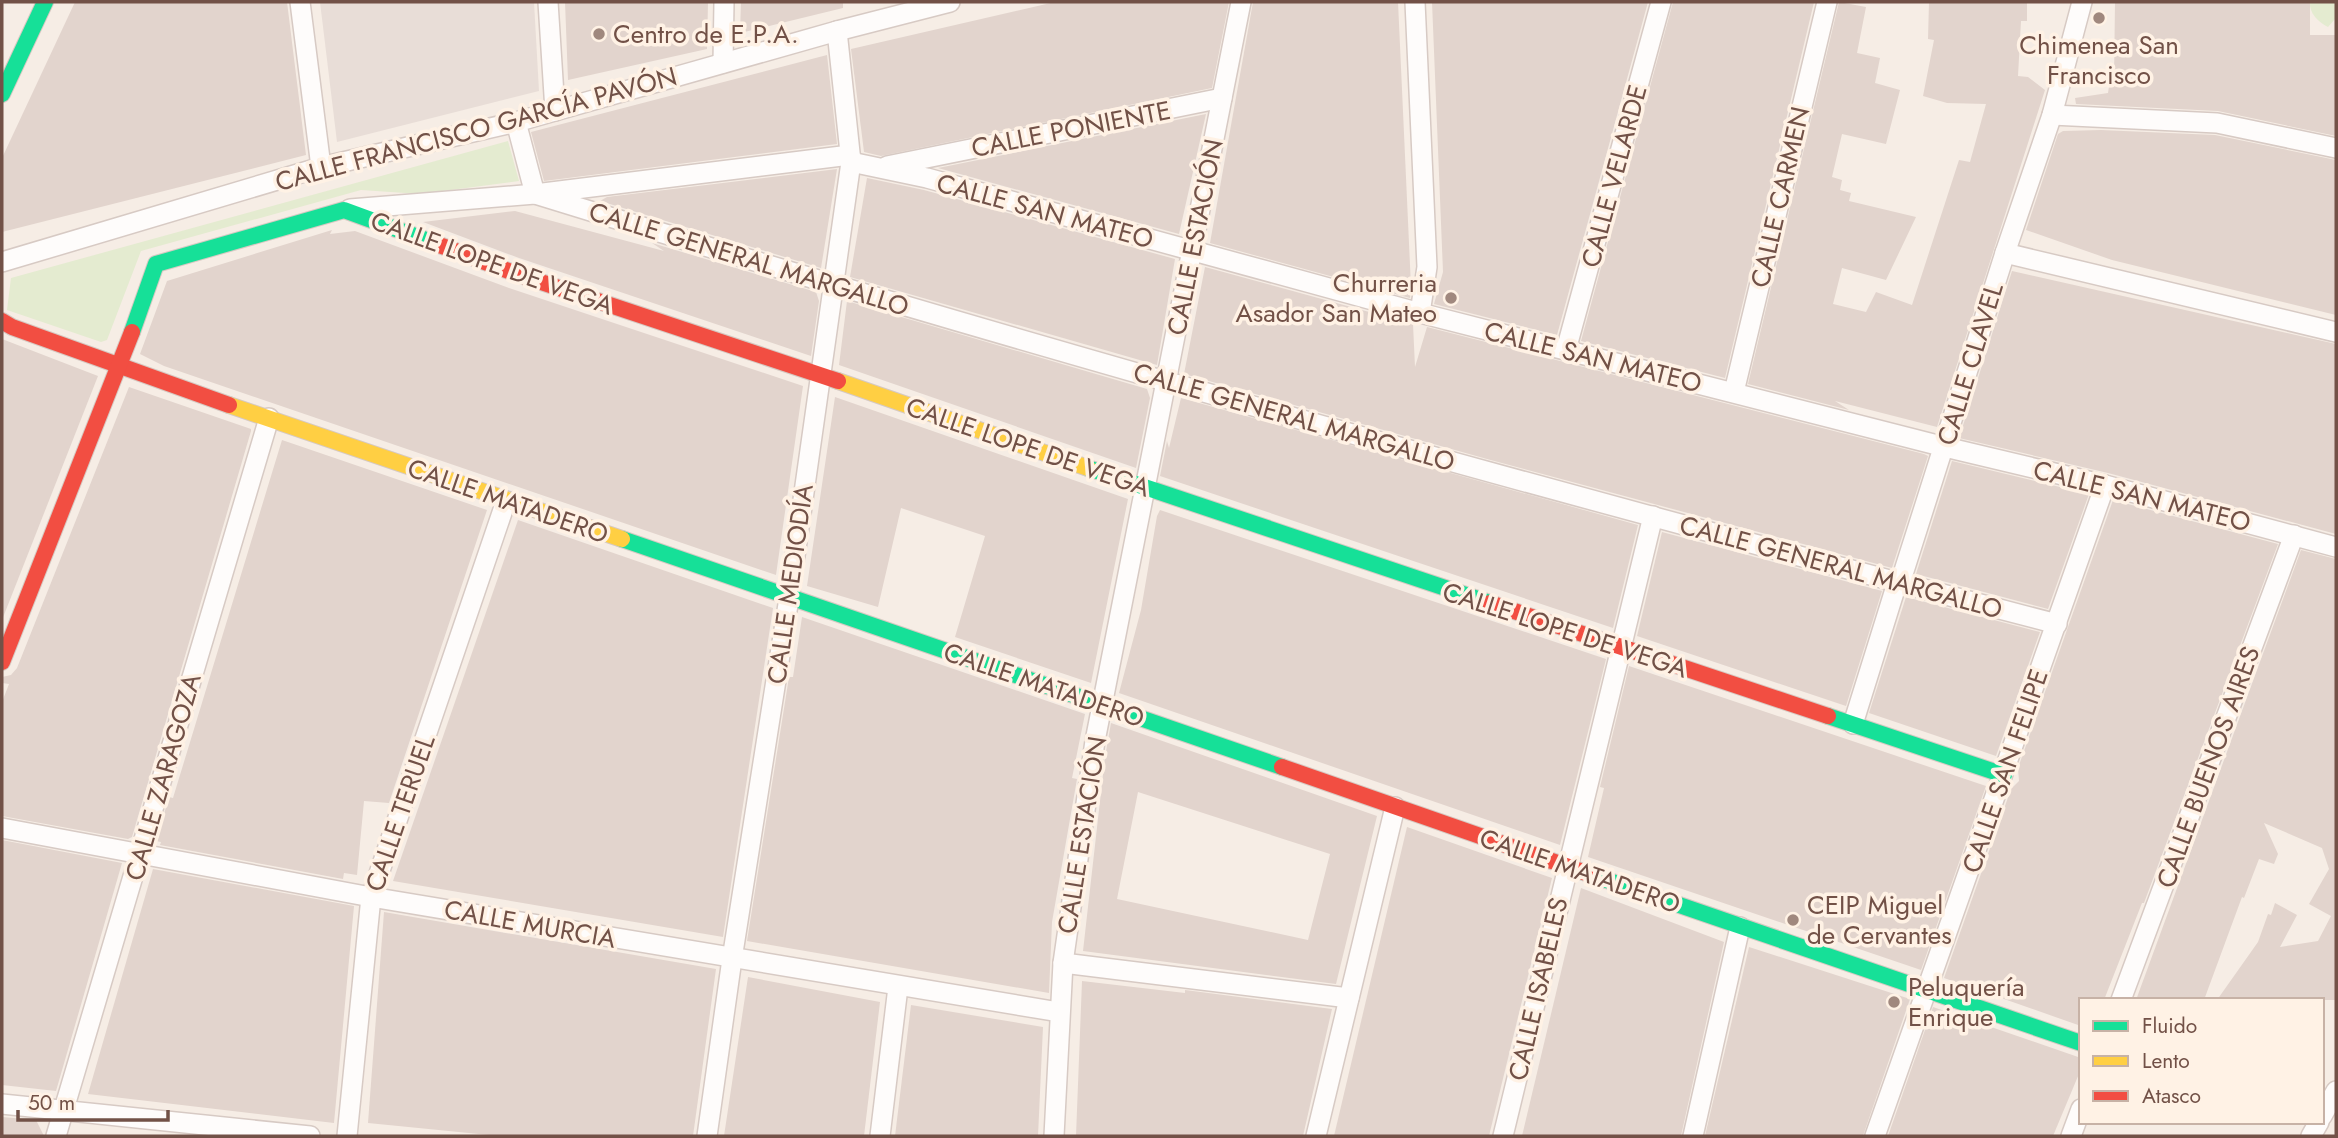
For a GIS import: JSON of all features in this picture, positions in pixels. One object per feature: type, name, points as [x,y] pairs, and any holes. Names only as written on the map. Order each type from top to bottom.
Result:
[{"type":"street","points":[[2,94],[45,2]]},
{"type":"street","points":[[300,2],[321,167]]},
{"type":"street","points":[[548,2],[555,111]]},
{"type":"street","points":[[723,63],[724,2]]},
{"type":"street","name":"CALLE FRANCISCO GARCÍA PAVÓN","points":[[2,262],[321,167],[516,122],[837,31],[950,2]]},
{"type":"street","name":"CALLE ESTACIÓN","points":[[1054,1136],[1063,963],[1095,741],[1241,2]]},
{"type":"street","points":[[1415,2],[1427,267],[1420,313]]},
{"type":"street","name":"CALLE VELARDE","points":[[1566,350],[1661,2]]},
{"type":"street","name":"CALLE CARMEN","points":[[1734,392],[1827,2]]},
{"type":"street","name":"CALLE CLAVEL","points":[[1853,724],[2052,115],[2082,2]]},
{"type":"street","name":"CALLE MEDIODÍA","points":[[707,1136],[789,598],[850,158],[837,31]]},
{"type":"street","name":"CALLE PONIENTE","points":[[880,167],[1222,98]]},
{"type":"street","points":[[2052,115],[2217,123],[2336,148]]},
{"type":"street","points":[[516,122],[535,194]]},
{"type":"street","name":"CALLE SAN MATEO","points":[[344,210],[535,194],[850,158],[1420,313],[1945,447],[2105,485],[2336,547]]},
{"type":"street","name":"CALLE GENERAL MARGALLO","points":[[535,194],[832,286],[1166,382],[1897,583],[2057,624]]},
{"type":"street","name":"CALLE LOPE DE VEGA","points":[[119,368],[156,264],[344,210],[527,277],[1145,488],[1623,650],[2004,775]]},
{"type":"street","points":[[2005,253],[2336,332]]},
{"type":"street","name":"CALLE MATADERO","points":[[4,324],[119,368],[1103,704],[2079,1042]]},
{"type":"street","points":[[2,662],[119,368]]},
{"type":"street","name":"CALLE ZARAGOZA","points":[[57,1136],[270,418]]},
{"type":"street","name":"CALLE SAN FELIPE","points":[[1875,1136],[2105,485]]},
{"type":"street","name":"CALLE TERUEL","points":[[347,1136],[371,897],[506,501]]},
{"type":"street","name":"CALLE ISABELES","points":[[1503,1136],[1567,866],[1623,650],[1653,516]]},
{"type":"street","name":"CALLE BUENOS AIRES","points":[[2122,998],[2294,535]]},
{"type":"street","points":[[1316,1136],[1395,807]]},
{"type":"street","name":"CALLE MURCIA","points":[[2,828],[371,897],[1059,1012]]},
{"type":"street","points":[[1693,1136],[1740,927]]},
{"type":"street","points":[[1063,963],[1349,998]]},
{"type":"street","points":[[880,1136],[898,987]]},
{"type":"street","points":[[2324,1111],[2336,1091]]},
{"type":"street","points":[[2,1104],[310,1136]]},
{"type":"street","points":[[2071,1136],[2079,1115]]},
{"type":"shaded area","points":[[320,2],[534,2],[539,91],[337,142]]},
{"type":"green space","points":[[2310,2],[2336,2],[2335,19],[2328,27],[2315,17]]},
{"type":"green space","points":[[508,141],[519,181],[420,194],[361,190],[141,251],[107,340],[101,342],[7,310],[11,278]]},
{"type":"building","points":[[75,2],[287,2],[306,155],[2,232],[2,158]]},
{"type":"building","points":[[565,2],[708,2],[707,49],[568,80]]},
{"type":"building","points":[[741,2],[843,2],[843,8],[740,33]]},
{"type":"building","points":[[1055,2],[1229,2],[1212,88],[881,156],[864,152],[851,49]]},
{"type":"building","points":[[1253,2],[1398,2],[1410,298],[1210,243]]},
{"type":"building","points":[[1432,2],[1648,2],[1557,335],[1434,304],[1443,272]]},
{"type":"building","points":[[1673,2],[1814,2],[1725,378],[1581,341]]},
{"type":"building","points":[[1839,2],[1866,7],[1857,53],[1880,58],[1875,83],[1900,90],[1886,144],[1842,134],[1832,177],[1842,180],[1840,190],[1851,193],[1849,201],[1916,217],[1886,280],[1842,268],[1833,304],[1866,312],[1876,292],[1912,305],[1959,160],[1970,162],[1986,104],[1947,103],[1923,96],[1934,40],[1928,39],[1929,2],[2027,2],[2027,21],[2021,21],[2018,76],[2028,77],[2045,90],[1937,427],[1835,401],[1849,410],[1748,384]]},
{"type":"building","points":[[2115,2],[2310,2],[2310,35],[2336,35],[2336,136],[2218,111],[2076,104],[2075,98],[2108,93],[2110,80],[2114,80]]},
{"type":"building","points":[[827,55],[837,144],[544,181],[531,132]]},
{"type":"building","points":[[1206,114],[1179,234],[938,168]]},
{"type":"building","points":[[2063,131],[2215,135],[2336,160],[2336,315],[2112,260],[2026,230],[2058,134]]},
{"type":"building","points":[[837,169],[821,268],[600,201],[607,197]]},
{"type":"building","points":[[867,178],[924,190],[1175,259],[1157,365],[850,277]]},
{"type":"building","points":[[515,211],[664,251],[652,243],[816,292],[819,301],[811,356],[519,258],[423,222]]},
{"type":"building","points":[[332,230],[330,234],[355,231],[509,288],[803,386],[776,575],[164,366],[140,354],[167,281]]},
{"type":"building","points":[[1205,267],[1413,324],[1415,367],[1427,327],[1924,454],[1928,456],[1892,568],[1184,374]]},
{"type":"building","points":[[2012,271],[2336,344],[2336,534],[2108,473],[1959,438]]},
{"type":"building","points":[[847,301],[1147,389],[1150,398],[1136,468],[839,365]]},
{"type":"building","points":[[2,339],[98,376],[2,620]]},
{"type":"building","points":[[129,387],[251,431],[132,837],[128,839],[2,816],[2,702],[9,684],[2,683],[2,677],[11,675],[17,668]]},
{"type":"building","points":[[835,397],[1128,499],[1091,683],[955,637],[985,536],[901,508],[878,607],[807,586]]},
{"type":"building","points":[[1181,398],[1638,525],[1613,628],[1160,476],[1167,441],[1169,448]]},
{"type":"building","points":[[282,440],[487,510],[389,803],[364,801],[357,875],[344,873],[343,879],[160,845],[161,842],[156,841],[169,797],[173,798]]},
{"type":"building","points":[[1952,461],[2089,494],[2048,609],[1916,574]]},
{"type":"building","points":[[2113,500],[2278,544],[2144,903],[2105,998],[2079,998],[2079,1025],[1944,978],[2011,789],[2019,781],[2018,768]]},
{"type":"building","points":[[1160,510],[1606,659],[1560,845],[1119,693],[1141,610]]},
{"type":"building","points":[[518,520],[773,608],[723,937],[393,881]]},
{"type":"building","points":[[1662,532],[1882,591],[1846,706],[1637,636]]},
{"type":"building","points":[[2301,550],[2336,559],[2336,1000],[2218,998],[2258,942],[2275,903],[2297,915],[2280,947],[2318,941],[2331,916],[2309,904],[2329,869],[2322,848],[2264,823],[2278,854],[2274,864],[2259,859],[2205,998],[2137,998]]},
{"type":"building","points":[[1906,597],[2040,632],[1996,756],[1869,713]]},
{"type":"building","points":[[802,617],[1085,714],[1072,778],[1077,779],[1052,922],[1049,993],[747,941],[789,677],[793,677]]},
{"type":"building","points":[[1629,666],[1986,786],[1921,970],[1588,857],[1604,788],[1600,787]]},
{"type":"building","points":[[1111,723],[1377,816],[1336,984],[1083,951]],"holes":[[[1138,792],[1330,854],[1308,940],[1117,899]]]},
{"type":"building","points":[[1407,827],[1552,878],[1489,1136],[1334,1136]]},
{"type":"building","points":[[2,840],[122,863],[56,1091],[2,1085]]},
{"type":"building","points":[[153,869],[354,906],[334,1123],[88,1094]]},
{"type":"building","points":[[1581,888],[1724,942],[1681,1136],[1522,1136]]},
{"type":"building","points":[[384,912],[716,969],[693,1136],[499,1136],[368,1123]]},
{"type":"building","points":[[1749,947],[1910,999],[1863,1136],[1705,1136]]},
{"type":"building","points":[[748,977],[880,1002],[864,1136],[724,1136]]},
{"type":"building","points":[[1082,981],[1185,993],[1185,990],[1332,1009],[1303,1136],[1076,1136]]},
{"type":"building","points":[[911,1005],[1043,1027],[1038,1136],[895,1136]]},
{"type":"building","points":[[1933,1007],[2079,1057],[2079,1074],[2053,1136],[1888,1136]]},
{"type":"building","points":[[2,1117],[36,1120],[44,1136],[2,1136]]},
{"type":"traffic: fast","points":[[2,94],[45,2]]},
{"type":"traffic: fast","points":[[132,332],[156,264],[344,210],[434,243]]},
{"type":"traffic: fast","points":[[1088,468],[1490,603]]},
{"type":"traffic: fast","points":[[622,539],[1282,767]]},
{"type":"traffic: fast","points":[[1828,716],[2004,775]]},
{"type":"traffic: fast","points":[[1589,874],[2079,1042]]},
{"type":"traffic: slow","points":[[838,381],[1088,468]]},
{"type":"traffic: slow","points":[[229,405],[622,539]]},
{"type":"traffic: jam","points":[[434,243],[514,273],[838,381]]},
{"type":"traffic: jam","points":[[2,321],[12,327],[229,405]]},
{"type":"traffic: jam","points":[[2,662],[132,332]]},
{"type":"traffic: jam","points":[[1490,603],[1828,716]]},
{"type":"traffic: jam","points":[[1282,767],[1589,874]]},
{"type":"place","name":"Chimenea San Francisco","points":[[2099,18]]},
{"type":"place","name":"Centro de E.P.A.","points":[[599,34]]},
{"type":"place","name":"Churreria Asador San Mateo","points":[[1451,298]]},
{"type":"place","name":"CEIP Miguel de Cervantes","points":[[1793,920]]},
{"type":"place","name":"Peluquería Enrique","points":[[1894,1002]]}]
